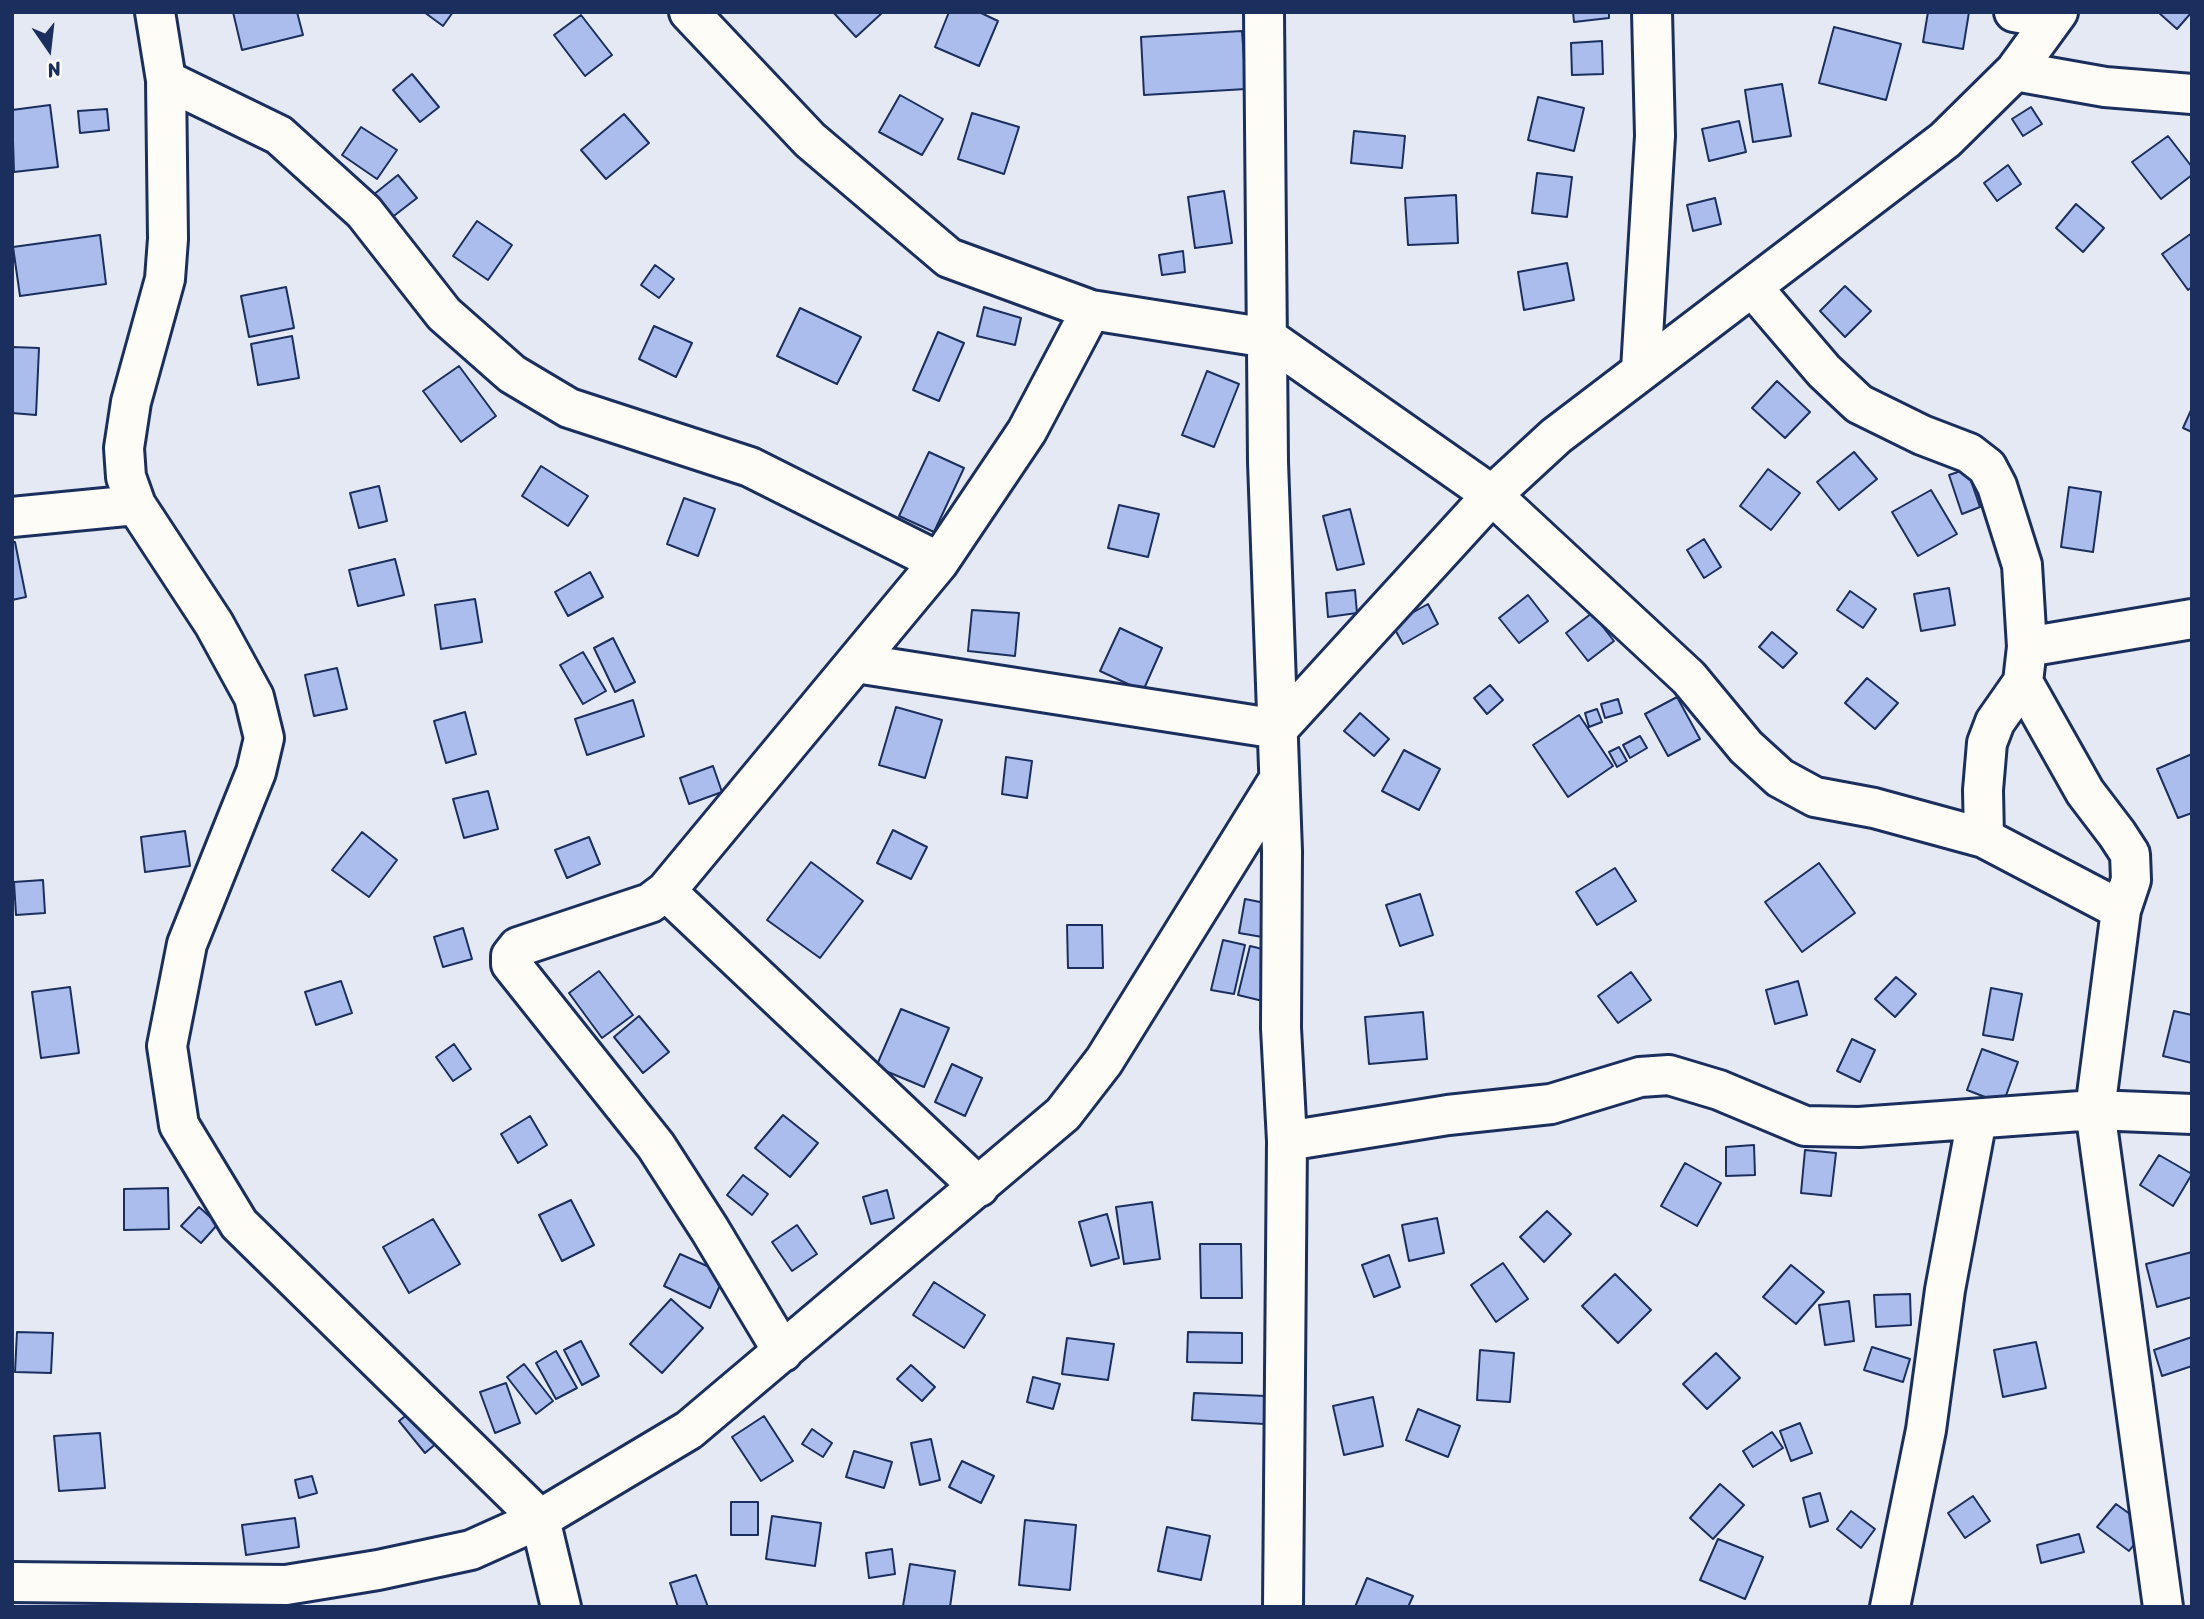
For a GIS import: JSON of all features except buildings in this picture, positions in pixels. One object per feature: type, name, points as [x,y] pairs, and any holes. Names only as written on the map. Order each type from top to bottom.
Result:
[{"type":"street","points":[[155,12],[166,80],[168,239],[165,279],[131,402],[124,448],[126,477],[136,505],[214,624],[254,697],[264,738],[256,772],[187,944],[167,1046],[179,1125],[239,1224],[540,1519],[561,1607]]},
{"type":"street","points":[[689,12],[810,139],[949,258],[1091,310],[1268,338],[1492,495],[1689,678],[1746,747],[1780,778],[1815,797],[1874,808],[1984,838],[2122,910]]},
{"type":"street","points":[[1264,12],[1268,462],[1282,851],[1281,1028],[1287,1141],[1283,1607]]},
{"type":"street","points":[[1641,370],[1655,136],[1652,12]]},
{"type":"street","points":[[2014,12],[2055,16]]},
{"type":"street","points":[[1278,729],[1492,495],[1556,436],[1945,140],[2015,71],[2055,16]]},
{"type":"street","points":[[2015,71],[2105,87],[2192,94]]},
{"type":"street","points":[[166,80],[279,135],[364,212],[444,314],[512,374],[569,408],[750,467],[939,562]]},
{"type":"street","points":[[1753,288],[1824,371],[1859,404],[1922,435],[1969,453],[1987,467],[1997,486],[2022,565],[2025,664],[2085,792],[2130,855],[2131,880],[2122,910],[2095,1110],[2163,1607]]},
{"type":"street","points":[[783,1352],[656,1146],[511,964],[511,956],[519,947],[650,903],[666,891],[939,562],[1027,432],[1091,310]]},
{"type":"street","points":[[12,517],[136,505]]},
{"type":"street","points":[[1984,838],[1983,790],[1987,743],[2025,664],[2192,619]]},
{"type":"street","points":[[856,663],[1278,729]]},
{"type":"street","points":[[12,1582],[286,1585],[378,1570],[471,1550],[540,1519],[689,1430],[1063,1114],[1104,1061],[1279,779]]},
{"type":"street","points":[[666,891],[979,1187]]},
{"type":"street","points":[[1287,1141],[1448,1115],[1551,1104],[1640,1077],[1669,1074],[1719,1090],[1805,1126],[1859,1127],[2095,1110],[2192,1114]]},
{"type":"street","points":[[1891,1607],[1926,1430],[1944,1290],[1977,1119]]}]
